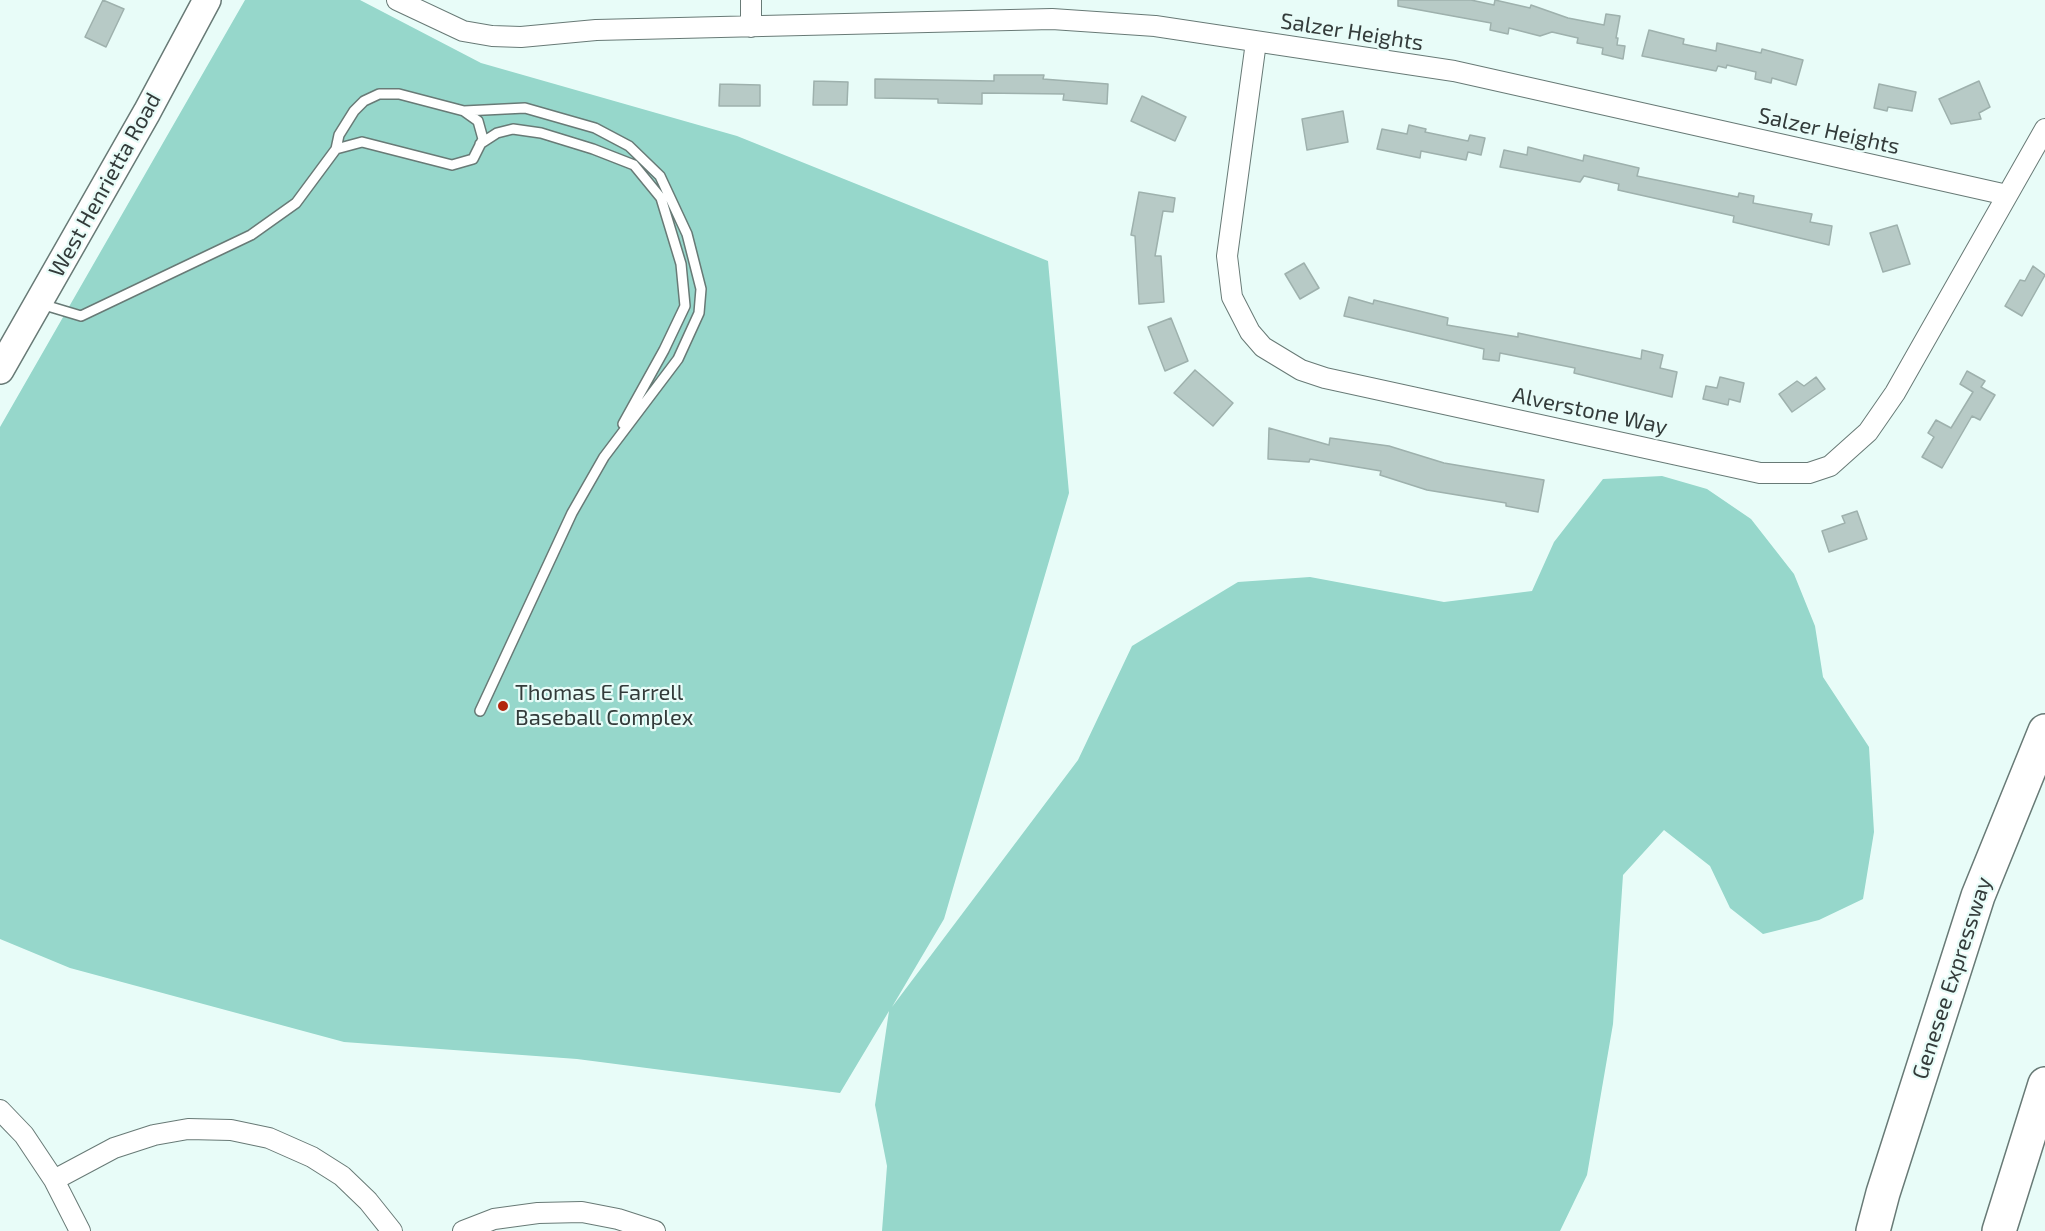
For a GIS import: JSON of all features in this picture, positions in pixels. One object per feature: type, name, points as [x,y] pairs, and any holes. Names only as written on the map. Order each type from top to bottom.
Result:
[{"type":"highway","name":"Genesee Expressway","points":[[1873,1231],[1890,1170],[1978,896],[2045,730]]},
{"type":"highway","points":[[1999,1231],[2045,1084]]},
{"type":"main road","name":"West Henrietta Road","points":[[0,370],[207,0]]},
{"type":"street","name":"Salzer Heights","points":[[397,0],[455,27],[492,36],[521,37],[596,30],[1052,19],[1155,26],[1454,71],[2007,195]]},
{"type":"street","points":[[751,0],[752,27]]},
{"type":"street","name":"Alverstone Way","points":[[1256,42],[1227,256],[1228,279],[1239,315],[1263,347],[1285,362],[1324,378],[1760,473],[1809,473],[1830,466],[1868,432],[1895,393],[2045,129]]},
{"type":"street","points":[[0,1110],[24,1135],[54,1180],[80,1231]]},
{"type":"street","points":[[54,1180],[114,1148],[154,1135],[188,1129],[231,1130],[269,1138],[312,1157],[342,1176],[368,1201],[392,1231]]},
{"type":"street","points":[[463,1231],[494,1220],[538,1213],[582,1212],[618,1218],[655,1231]]},
{"type":"lane","points":[[38,303],[81,316],[251,235],[296,203],[336,149],[339,135],[354,111],[364,101],[379,94],[399,94],[464,111],[525,108],[594,128],[629,146],[660,176],[687,234],[701,289],[699,314],[678,359],[604,458]]},
{"type":"lane","points":[[336,149],[362,142],[452,165],[473,159],[483,139],[478,121],[464,111]]},
{"type":"lane","points":[[480,144],[497,133],[513,129],[572,143],[634,165],[661,198],[681,264],[685,306],[664,350],[572,513],[480,711]]},
{"type":"green space","name":"Thomas E Farrell Baseball Complex","points":[[245,0],[360,0],[481,63],[737,136],[1048,261],[1069,493],[944,919],[892,1007],[1078,760],[1132,646],[1238,582],[1310,577],[1444,602],[1532,591],[1554,542],[1603,479],[1662,476],[1707,489],[1751,519],[1794,574],[1815,626],[1823,677],[1869,747],[1874,832],[1863,899],[1819,920],[1763,934],[1730,908],[1710,866],[1664,830],[1623,875],[1613,1024],[1587,1175],[1560,1231],[882,1231],[887,1166],[875,1105],[889,1011],[840,1093],[577,1059],[344,1042],[70,968],[0,939],[0,427]]},
{"type":"building","points":[[103,0],[124,9],[106,47],[85,37]]},
{"type":"building","points":[[1398,0],[1471,0],[1494,5],[1495,0],[1530,8],[1531,5],[1568,18],[1604,25],[1606,14],[1620,16],[1616,38],[1618,38],[1617,45],[1625,46],[1623,59],[1602,54],[1603,48],[1577,43],[1578,38],[1552,32],[1540,36],[1509,28],[1508,34],[1490,30],[1491,23],[1398,6]]},
{"type":"building","points":[[1649,30],[1684,39],[1683,44],[1716,51],[1717,43],[1761,53],[1762,49],[1803,60],[1796,85],[1772,78],[1771,83],[1755,79],[1756,72],[1727,65],[1726,68],[1718,66],[1716,71],[1642,56]]},
{"type":"building","points":[[994,75],[1044,75],[1043,79],[1108,84],[1107,104],[1063,100],[1064,94],[982,93],[982,104],[938,103],[938,99],[875,98],[875,79],[994,81]]},
{"type":"building","points":[[814,81],[848,82],[847,105],[813,105]]},
{"type":"building","points":[[1979,81],[1990,107],[1979,113],[1981,119],[1951,124],[1939,99]]},
{"type":"building","points":[[720,84],[760,85],[760,106],[719,106]]},
{"type":"building","points":[[1879,84],[1916,92],[1912,111],[1888,107],[1887,111],[1874,108]]},
{"type":"building","points":[[1142,96],[1186,117],[1175,141],[1131,121]]},
{"type":"building","points":[[1343,111],[1348,142],[1307,150],[1302,119]]},
{"type":"building","points":[[1409,125],[1426,129],[1425,132],[1468,141],[1470,135],[1485,138],[1481,155],[1468,152],[1466,160],[1421,151],[1420,158],[1377,149],[1382,129],[1407,134]]},
{"type":"building","points":[[1528,147],[1583,161],[1584,155],[1639,168],[1637,176],[1738,197],[1739,193],[1754,196],[1753,203],[1812,214],[1810,222],[1832,226],[1829,245],[1733,222],[1734,216],[1618,190],[1619,184],[1584,176],[1580,182],[1500,167],[1504,150],[1527,155]]},
{"type":"building","points":[[1139,192],[1175,198],[1173,212],[1163,211],[1155,256],[1161,256],[1164,302],[1139,304],[1135,236],[1131,235]]},
{"type":"building","points":[[1897,225],[1910,264],[1883,272],[1870,233]]},
{"type":"building","points":[[1304,263],[1319,288],[1300,299],[1285,274]]},
{"type":"building","points":[[2033,266],[2045,275],[2022,316],[2005,306],[2020,280],[2025,281]]},
{"type":"building","points":[[1349,297],[1373,304],[1374,300],[1448,318],[1447,325],[1518,337],[1518,333],[1641,359],[1642,350],[1663,355],[1660,368],[1677,372],[1672,397],[1574,373],[1575,368],[1500,353],[1499,361],[1483,359],[1484,349],[1344,316]]},
{"type":"building","points":[[1171,318],[1188,361],[1165,371],[1148,327]]},
{"type":"building","points":[[1195,370],[1233,403],[1213,426],[1174,393]]},
{"type":"building","points":[[1967,371],[1985,381],[1981,387],[1995,395],[1980,420],[1972,416],[1942,468],[1922,457],[1934,437],[1928,433],[1936,420],[1951,428],[1973,392],[1960,384]]},
{"type":"building","points":[[1720,377],[1744,383],[1740,402],[1729,399],[1728,405],[1703,399],[1706,386],[1717,388]]},
{"type":"building","points":[[1816,377],[1825,389],[1792,412],[1779,394],[1797,381],[1804,386]]},
{"type":"building","points":[[1269,428],[1329,445],[1330,438],[1389,446],[1444,463],[1544,480],[1538,512],[1506,506],[1506,503],[1427,490],[1380,475],[1381,471],[1310,459],[1309,462],[1268,459]]},
{"type":"building","points":[[1857,511],[1867,539],[1829,552],[1822,531],[1845,523],[1842,516]]},
{"type":"place","name":"Thomas E Farrell Baseball Complex","points":[[503,706]]}]
